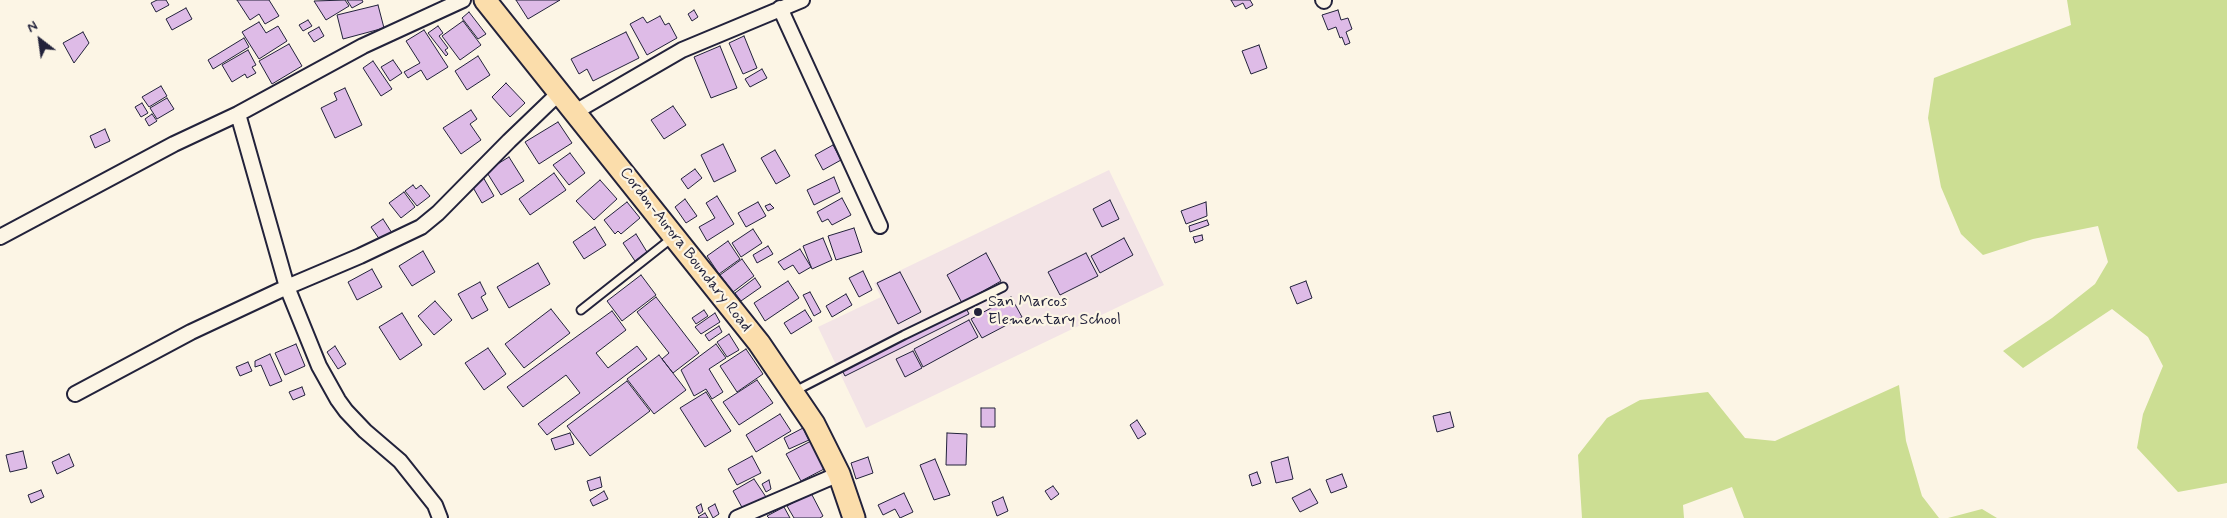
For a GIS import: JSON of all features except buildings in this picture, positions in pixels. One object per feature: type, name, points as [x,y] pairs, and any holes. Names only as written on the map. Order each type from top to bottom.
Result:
[{"type":"main road","name":"Cordon-Aurora Boundary Road","points":[[485,0],[759,343],[814,424],[839,474],[854,518]]},
{"type":"street","points":[[0,237],[174,144],[238,114],[363,46],[463,0]]},
{"type":"street","points":[[575,112],[682,50],[802,0]]},
{"type":"street","points":[[780,8],[880,226]]},
{"type":"street","points":[[74,394],[191,332],[421,227],[438,213],[508,140],[559,93]]},
{"type":"street","points":[[238,114],[287,287],[320,366],[338,400],[365,431],[400,461],[435,505],[440,518]]},
{"type":"street","points":[[737,518],[839,474]]},
{"type":"lane","points":[[581,310],[674,236]]},
{"type":"lane","points":[[792,392],[1003,287]]},
{"type":"shaded area","name":"San Marcos Elementary School","points":[[1109,170],[1164,285],[866,428],[818,327],[881,297],[874,283]]},
{"type":"green space","points":[[2067,0],[2227,0],[2227,483],[2178,492],[2137,448],[2143,414],[2163,366],[2148,337],[2112,309],[2023,368],[2003,351],[2052,318],[2095,284],[2108,262],[2098,226],[2033,239],[1983,255],[1961,234],[1941,187],[1928,118],[1934,78],[2071,25]]},
{"type":"green space","points":[[1899,385],[1906,441],[1922,496],[1939,518],[1744,518],[1732,487],[1683,505],[1684,518],[1582,518],[1578,455],[1607,418],[1640,400],[1708,392],[1745,438],[1775,441]]},
{"type":"green space","points":[[1982,509],[1997,518],[1948,518]]},
{"type":"place","name":"San Marcos Elementary School","points":[[978,312]]}]
